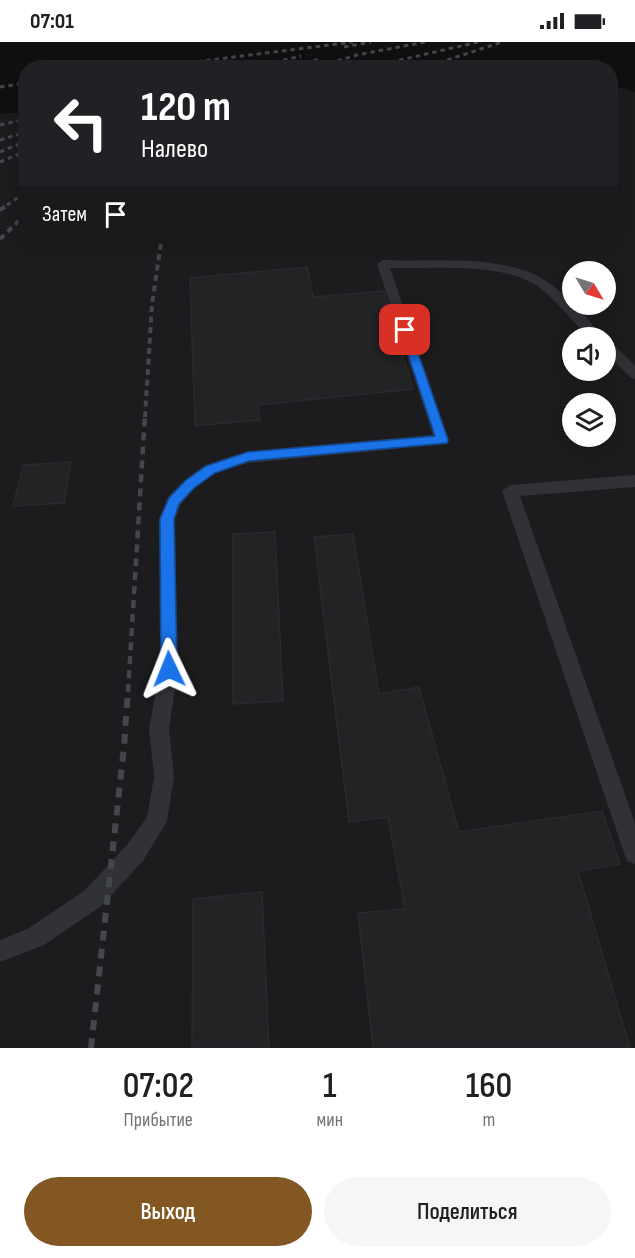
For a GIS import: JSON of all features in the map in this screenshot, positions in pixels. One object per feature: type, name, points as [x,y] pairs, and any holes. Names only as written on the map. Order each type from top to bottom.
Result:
[{"type":"lane","points":[[0,951],[36,938],[92,899],[135,853],[157,821],[165,777],[159,729],[169,669],[167,519],[174,501],[190,484],[210,469],[248,457],[442,440],[383,264],[496,268],[515,273],[539,282],[586,327]]},
{"type":"lane","points":[[616,355],[635,374]]},
{"type":"lane","points":[[635,481],[510,491],[635,853]]},
{"type":"shaded area","points":[[618,87],[635,92],[635,1048],[0,1048],[0,114],[18,113],[18,243],[618,243]]},
{"type":"building","points":[[307,267],[313,297],[384,291],[413,389],[258,405],[260,420],[195,426],[190,278]]},
{"type":"building","points":[[71,462],[64,503],[13,506],[23,465]]},
{"type":"building","points":[[275,532],[283,701],[233,704],[233,534]]},
{"type":"building","points":[[353,534],[379,694],[419,687],[459,832],[602,811],[620,864],[578,871],[630,1048],[373,1048],[358,913],[405,909],[388,817],[349,822],[314,537]]},
{"type":"building","points":[[262,892],[269,1048],[192,1048],[193,899]]},
{"type":"railway","points":[[210,60],[353,42]]},
{"type":"railway","points":[[344,47],[371,42]]},
{"type":"railway","points":[[340,60],[425,42]]},
{"type":"railway","points":[[400,60],[478,42]]},
{"type":"railway","points":[[447,60],[502,42]]},
{"type":"railway","points":[[284,60],[301,56]]},
{"type":"railway","points":[[0,87],[18,84]]},
{"type":"railway","points":[[0,125],[18,121]]},
{"type":"railway","points":[[0,140],[18,134]]},
{"type":"railway","points":[[0,152],[18,144]]},
{"type":"railway","points":[[0,162],[18,154]]},
{"type":"railway","points":[[7,205],[18,197]]},
{"type":"railway","points":[[0,210],[9,204]]},
{"type":"railway","points":[[0,239],[18,222]]},
{"type":"railway","points":[[145,417],[152,304],[161,243]]},
{"type":"railway","points":[[128,692],[145,415]]},
{"type":"railway","points":[[91,1048],[124,747],[128,690]]},
{"type":"route","points":[[169,669],[167,519],[174,501],[190,484],[210,469],[248,457],[442,440],[405,330]]}]
